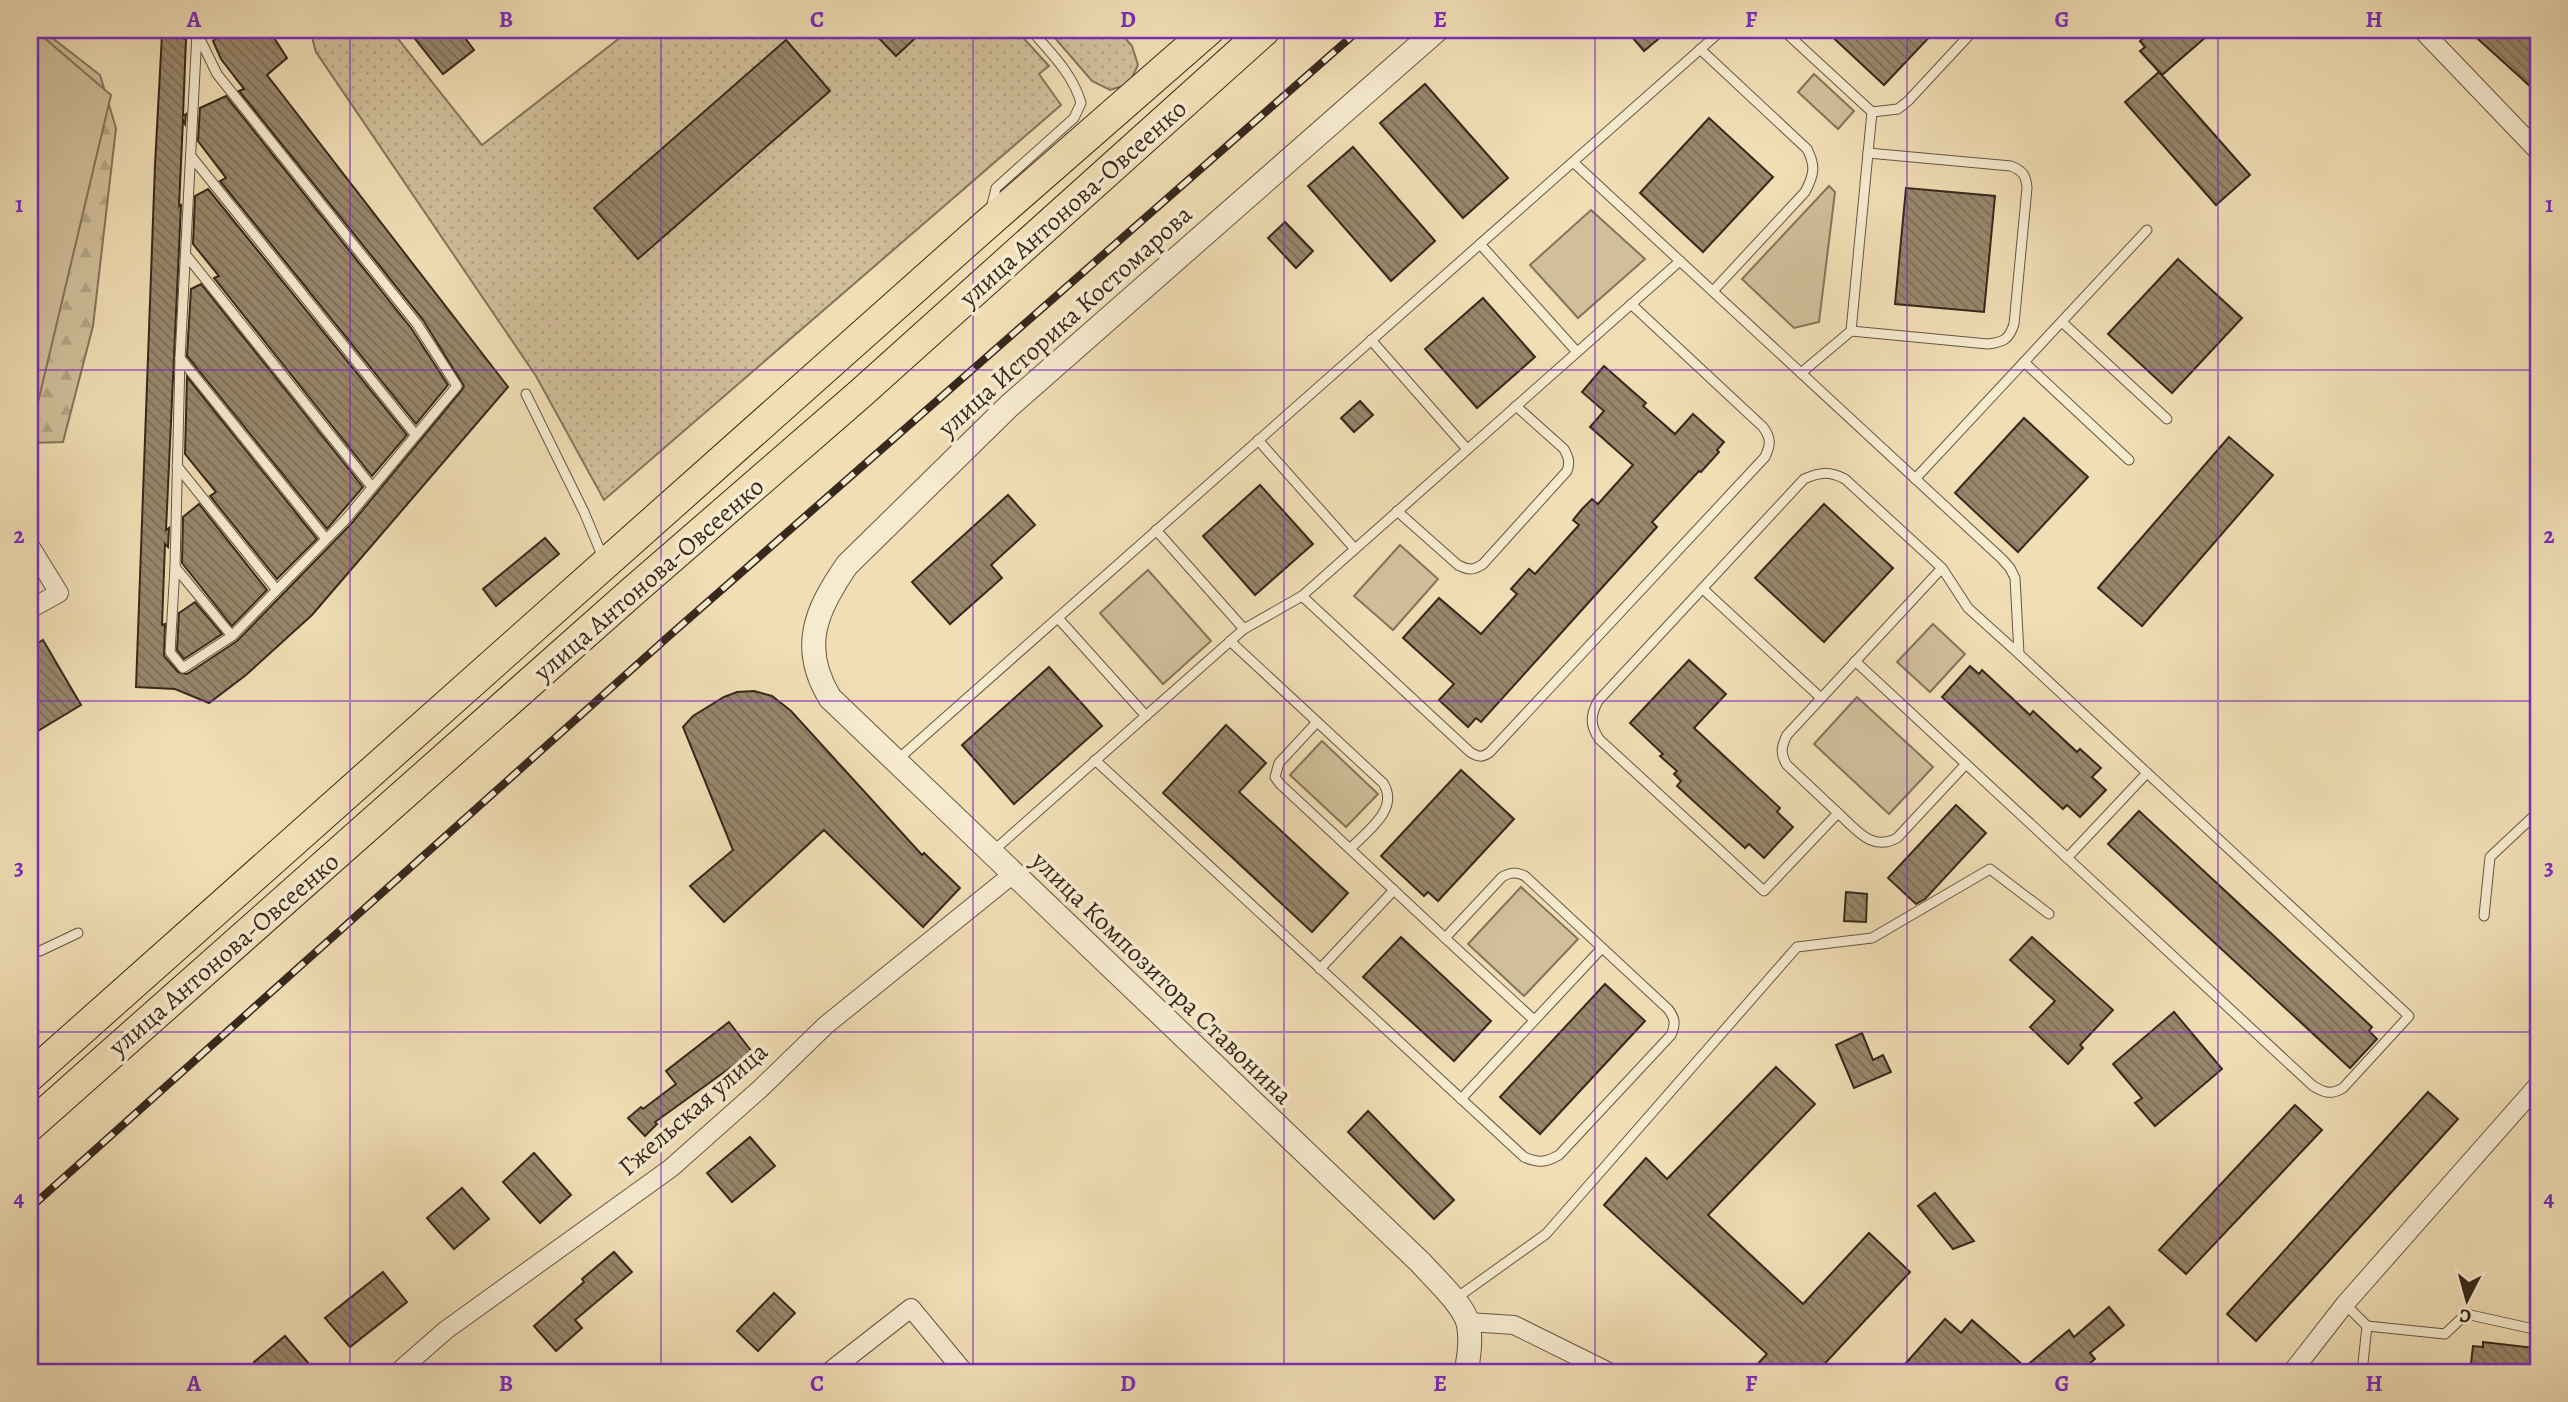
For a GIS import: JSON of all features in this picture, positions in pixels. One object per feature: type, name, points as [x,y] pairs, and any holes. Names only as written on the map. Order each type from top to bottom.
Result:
[{"type":"highway","name":"улица Антонова-Овсеенко","points":[[30,1076],[987,224],[1209,30]]},
{"type":"highway","name":"улица Антонова-Овсеенко","points":[[30,1126],[632,592],[850,403],[1265,30]]},
{"type":"highway","points":[[87,1025],[84,1037],[92,1050],[99,1053],[114,1051]]},
{"type":"street","name":"улица Историка Костомарова","points":[[830,698],[821,682],[812,644],[827,593],[846,565],[1009,405],[1437,30]]},
{"type":"street","points":[[2421,30],[2538,151]]},
{"type":"street","points":[[30,547],[58,593],[30,609]]},
{"type":"street","name":"улица Композитора Ставонина","points":[[830,698],[1421,1263],[1468,1322]]},
{"type":"street","name":"Гжельская улица","points":[[398,1372],[446,1330],[671,1168],[760,1089],[826,1025],[1013,874]]},
{"type":"street","points":[[2292,1372],[2345,1304],[2538,1085]]},
{"type":"street","points":[[829,1372],[911,1308],[964,1372]]},
{"type":"street","points":[[1466,1372],[1469,1354],[1468,1322],[1514,1325],[1609,1372]]},
{"type":"lane","points":[[987,224],[996,188],[1074,118],[1081,103],[1078,90],[1064,68],[1031,30]]},
{"type":"lane","points":[[1158,30],[1180,34],[1202,30]]},
{"type":"lane","points":[[896,761],[1722,30]]},
{"type":"lane","points":[[1783,30],[1872,112]]},
{"type":"lane","points":[[1872,112],[1898,108],[1908,100],[1974,30]]},
{"type":"lane","points":[[199,32],[216,74],[417,324],[457,386],[372,488],[232,636],[183,668],[170,652],[175,567],[180,358],[199,32]]},
{"type":"lane","points":[[1700,49],[1807,149],[1814,163],[1813,177],[1805,192],[1713,291]]},
{"type":"lane","points":[[1801,373],[1851,331],[1872,112]]},
{"type":"lane","points":[[1851,331],[1987,344],[2002,342],[2010,336],[2014,324],[2018,284],[2026,188],[2026,177],[2021,170],[2011,166],[1868,153]]},
{"type":"lane","points":[[191,156],[415,434]]},
{"type":"lane","points":[[1573,162],[2010,568],[2017,592],[2019,654]]},
{"type":"lane","points":[[1915,479],[2147,230]]},
{"type":"lane","points":[[1480,244],[1577,352]]},
{"type":"lane","points":[[186,255],[372,488]]},
{"type":"lane","points":[[991,853],[1244,629],[1302,596],[1680,261]]},
{"type":"lane","points":[[1302,596],[1470,752],[1477,757],[1484,757],[1490,752],[1765,457],[1770,446],[1770,436],[1763,427],[1631,304]]},
{"type":"lane","points":[[2062,322],[2166,419]]},
{"type":"lane","points":[[1371,340],[1468,449]]},
{"type":"lane","points":[[180,358],[326,539]]},
{"type":"lane","points":[[2024,362],[2129,460]]},
{"type":"lane","points":[[526,394],[584,512],[606,565]]},
{"type":"lane","points":[[1397,511],[1458,565],[1467,570],[1483,565],[1567,471],[1569,465],[1569,457],[1564,449],[1516,406]]},
{"type":"lane","points":[[1258,440],[1355,549]]},
{"type":"lane","points":[[177,466],[276,589]]},
{"type":"lane","points":[[1838,813],[1764,891],[1599,739],[1593,729],[1592,712],[1598,701],[1804,480],[1818,473],[1832,472],[1845,479],[1942,568],[1968,607],[2409,1016],[2343,1088],[2335,1093],[2324,1092],[2313,1086],[1855,661]]},
{"type":"lane","points":[[1156,530],[1244,629]]},
{"type":"lane","points":[[175,567],[232,636]]},
{"type":"lane","points":[[1942,568],[1787,735],[1782,745],[1782,756],[1787,765],[1838,813],[1865,838],[1877,844],[1887,844],[1897,838],[1966,764]]},
{"type":"lane","points":[[1703,589],[1821,698]]},
{"type":"lane","points":[[1058,618],[1146,716]]},
{"type":"lane","points":[[1230,641],[1383,783],[1389,792],[1390,802],[1385,811],[1350,849]]},
{"type":"lane","points":[[1317,722],[1279,762],[1275,777],[1534,1020]]},
{"type":"lane","points":[[1096,760],[1524,1157],[1537,1163],[1548,1162],[1559,1155],[1675,1027],[1674,1018],[1668,1009],[1525,876],[1518,873],[1509,873],[1502,877],[1445,938]]},
{"type":"lane","points":[[2067,858],[2147,773]]},
{"type":"lane","points":[[2484,916],[2490,857],[2538,811]]},
{"type":"lane","points":[[1453,1300],[1546,1234],[1797,947],[1872,938],[1990,869],[2049,914]]},
{"type":"lane","points":[[1320,969],[1394,890]]},
{"type":"lane","points":[[30,951],[40,951],[78,933]]},
{"type":"lane","points":[[1461,1099],[1602,948]]},
{"type":"lane","points":[[2345,1304],[2367,1326],[2445,1334],[2466,1314],[2538,1330]]},
{"type":"lane","points":[[2362,1372],[2367,1326]]},
{"type":"green space","points":[[30,30],[42,30],[100,75],[116,128],[93,326],[63,442],[30,443]]},
{"type":"green space","points":[[30,30],[35,30],[111,95],[35,415],[30,415]]},
{"type":"green space","points":[[310,30],[391,30],[482,145],[630,30],[1016,30],[1049,66],[1039,74],[1061,105],[604,500],[536,376],[316,52]]},
{"type":"green space","points":[[1048,30],[1118,30],[1132,46],[1138,65],[1129,84],[1110,90],[1092,81]]},
{"type":"green space","points":[[1814,74],[1854,111],[1838,129],[1798,92]]},
{"type":"green space","points":[[1829,186],[1835,192],[1819,322],[1794,328],[1742,279]]},
{"type":"green space","points":[[1591,210],[1645,259],[1578,318],[1530,265]]},
{"type":"green space","points":[[1400,545],[1438,579],[1393,630],[1354,596]]},
{"type":"green space","points":[[1148,570],[1211,641],[1163,684],[1100,613]]},
{"type":"green space","points":[[1933,624],[1965,654],[1930,692],[1897,662]]},
{"type":"green space","points":[[1857,697],[1933,767],[1889,814],[1814,744]]},
{"type":"green space","points":[[1322,741],[1378,794],[1346,827],[1290,775]]},
{"type":"green space","points":[[1521,887],[1578,939],[1524,996],[1468,944]]},
{"type":"building","points":[[227,30],[269,30],[287,58],[267,75],[508,387],[312,615],[246,675],[209,703],[175,689],[136,687],[162,34],[186,39],[183,116],[186,114],[185,124],[183,120],[166,530],[169,528],[168,547],[165,544],[162,625],[165,624],[164,656],[178,672],[187,674],[237,641],[351,524],[464,386],[423,320],[239,91],[244,89],[221,59],[213,41]]},
{"type":"building","points":[[408,30],[459,30],[474,50],[443,74]]},
{"type":"building","points":[[871,30],[924,30],[896,56]]},
{"type":"building","points":[[1626,30],[1669,30],[1644,51]]},
{"type":"building","points":[[1825,30],[1936,30],[1884,85]]},
{"type":"building","points":[[2153,30],[2214,30],[2162,75],[2140,51],[2145,47],[2140,41]]},
{"type":"building","points":[[2468,30],[2538,30],[2538,94],[2520,77]]},
{"type":"building","points":[[786,40],[830,91],[638,259],[594,208]]},
{"type":"building","points":[[2159,72],[2250,175],[2216,205],[2125,102]]},
{"type":"building","points":[[1425,84],[1508,178],[1463,218],[1380,123]]},
{"type":"building","points":[[226,96],[411,328],[448,385],[416,424],[220,181],[226,178],[198,141],[200,108]]},
{"type":"building","points":[[1709,118],[1773,177],[1703,252],[1640,193]]},
{"type":"building","points":[[1353,147],[1435,241],[1391,281],[1308,186]]},
{"type":"building","points":[[1906,188],[1995,196],[1984,312],[1895,304]]},
{"type":"building","points":[[208,189],[407,435],[372,476],[214,278],[219,276],[193,244],[195,196]]},
{"type":"building","points":[[1285,222],[1313,251],[1296,268],[1268,238]]},
{"type":"building","points":[[2178,259],[2242,318],[2172,393],[2108,334]]},
{"type":"building","points":[[201,284],[363,487],[327,529],[187,356],[191,289]]},
{"type":"building","points":[[1483,298],[1535,357],[1477,408],[1425,349]]},
{"type":"building","points":[[1604,366],[1646,403],[1643,406],[1675,434],[1693,414],[1724,442],[1717,450],[1719,452],[1701,472],[1699,471],[1652,522],[1657,527],[1481,722],[1476,718],[1468,727],[1439,700],[1454,684],[1403,638],[1439,598],[1481,634],[1517,594],[1511,589],[1529,569],[1535,574],[1579,525],[1573,520],[1582,509],[1592,499],[1598,504],[1633,465],[1590,427],[1604,411],[1582,392]]},
{"type":"building","points":[[187,377],[317,539],[277,579],[210,496],[216,492],[185,454]]},
{"type":"building","points":[[1360,401],[1373,415],[1354,432],[1341,418]]},
{"type":"building","points":[[2024,418],[2088,477],[2018,552],[1955,493]]},
{"type":"building","points":[[2229,437],[2273,475],[2142,626],[2098,588]]},
{"type":"building","points":[[1260,485],[1313,544],[1255,595],[1203,536]]},
{"type":"building","points":[[1008,495],[1035,525],[991,565],[1002,578],[950,624],[912,582]]},
{"type":"building","points":[[199,504],[267,590],[232,626],[182,563],[183,517]]},
{"type":"building","points":[[1824,504],[1893,568],[1824,642],[1755,578]]},
{"type":"building","points":[[545,538],[559,554],[496,606],[483,589]]},
{"type":"building","points":[[195,602],[222,634],[184,659],[177,650],[179,613]]},
{"type":"building","points":[[43,640],[81,705],[36,732],[30,721],[30,648]]},
{"type":"building","points":[[1689,660],[1726,694],[1694,728],[1780,808],[1777,812],[1793,827],[1764,858],[1749,844],[1745,848],[1677,786],[1681,781],[1674,774],[1677,771],[1630,723]]},
{"type":"building","points":[[1970,666],[1979,674],[1982,670],[2030,715],[2033,711],[2077,752],[2080,749],[2101,768],[2092,777],[2106,790],[2080,817],[2067,805],[2063,809],[1942,697]]},
{"type":"building","points":[[1049,667],[1102,726],[1014,804],[962,745]]},
{"type":"building","points":[[754,691],[772,696],[791,711],[922,855],[924,853],[960,888],[923,927],[824,830],[724,922],[690,886],[733,850],[683,727],[693,716],[724,697],[737,692]]},
{"type":"building","points":[[1226,725],[1266,763],[1239,792],[1348,893],[1312,932],[1163,793]]},
{"type":"building","points":[[1461,770],[1514,819],[1438,901],[1428,892],[1424,896],[1381,856]]},
{"type":"building","points":[[1956,805],[1986,833],[1925,899],[1916,904],[1888,878]]},
{"type":"building","points":[[2139,811],[2372,1027],[2369,1031],[2377,1039],[2350,1068],[2108,844]]},
{"type":"building","points":[[1846,892],[1867,894],[1866,922],[1844,921]]},
{"type":"building","points":[[1401,937],[1491,1021],[1454,1061],[1363,977]]},
{"type":"building","points":[[2032,937],[2113,1010],[2080,1045],[2083,1048],[2068,1064],[2030,1027],[2055,1001],[2010,960]]},
{"type":"building","points":[[1605,984],[1645,1021],[1540,1134],[1500,1097]]},
{"type":"building","points":[[2174,1012],[2222,1069],[2155,1126],[2135,1103],[2142,1098],[2113,1064]]},
{"type":"building","points":[[729,1022],[752,1052],[655,1122],[657,1124],[645,1136],[628,1118],[676,1084],[666,1071]]},
{"type":"building","points":[[1862,1033],[1873,1060],[1883,1055],[1891,1072],[1854,1088],[1836,1045]]},
{"type":"building","points":[[1776,1067],[1815,1104],[1708,1215],[1803,1304],[1869,1233],[1910,1272],[1817,1372],[1750,1372],[1767,1354],[1604,1205],[1646,1158],[1667,1179]]},
{"type":"building","points":[[2428,1092],[2458,1119],[2256,1341],[2227,1314]]},
{"type":"building","points":[[2295,1105],[2322,1130],[2186,1274],[2159,1250]]},
{"type":"building","points":[[1368,1111],[1454,1200],[1434,1219],[1348,1132]]},
{"type":"building","points":[[750,1137],[775,1166],[732,1202],[707,1173]]},
{"type":"building","points":[[534,1153],[571,1195],[540,1223],[503,1182]]},
{"type":"building","points":[[462,1188],[489,1219],[454,1249],[427,1218]]},
{"type":"building","points":[[1935,1193],[1974,1241],[1953,1249],[1918,1206]]},
{"type":"building","points":[[614,1252],[632,1272],[575,1320],[582,1328],[556,1351],[534,1326]]},
{"type":"building","points":[[383,1272],[407,1302],[350,1347],[325,1318]]},
{"type":"building","points":[[774,1293],[795,1313],[758,1351],[737,1331]]},
{"type":"building","points":[[2109,1307],[2124,1325],[2090,1353],[2095,1359],[2080,1372],[1898,1372],[1945,1319],[1961,1333],[1972,1320],[2025,1367],[2069,1330],[2074,1337]]},
{"type":"building","points":[[285,1336],[316,1372],[263,1372],[254,1362]]},
{"type":"building","points":[[2483,1342],[2535,1348],[2534,1352],[2538,1352],[2538,1372],[2470,1372],[2473,1346],[2483,1347]]},
{"type":"railway","points":[[30,1208],[669,636],[1359,30]]}]
